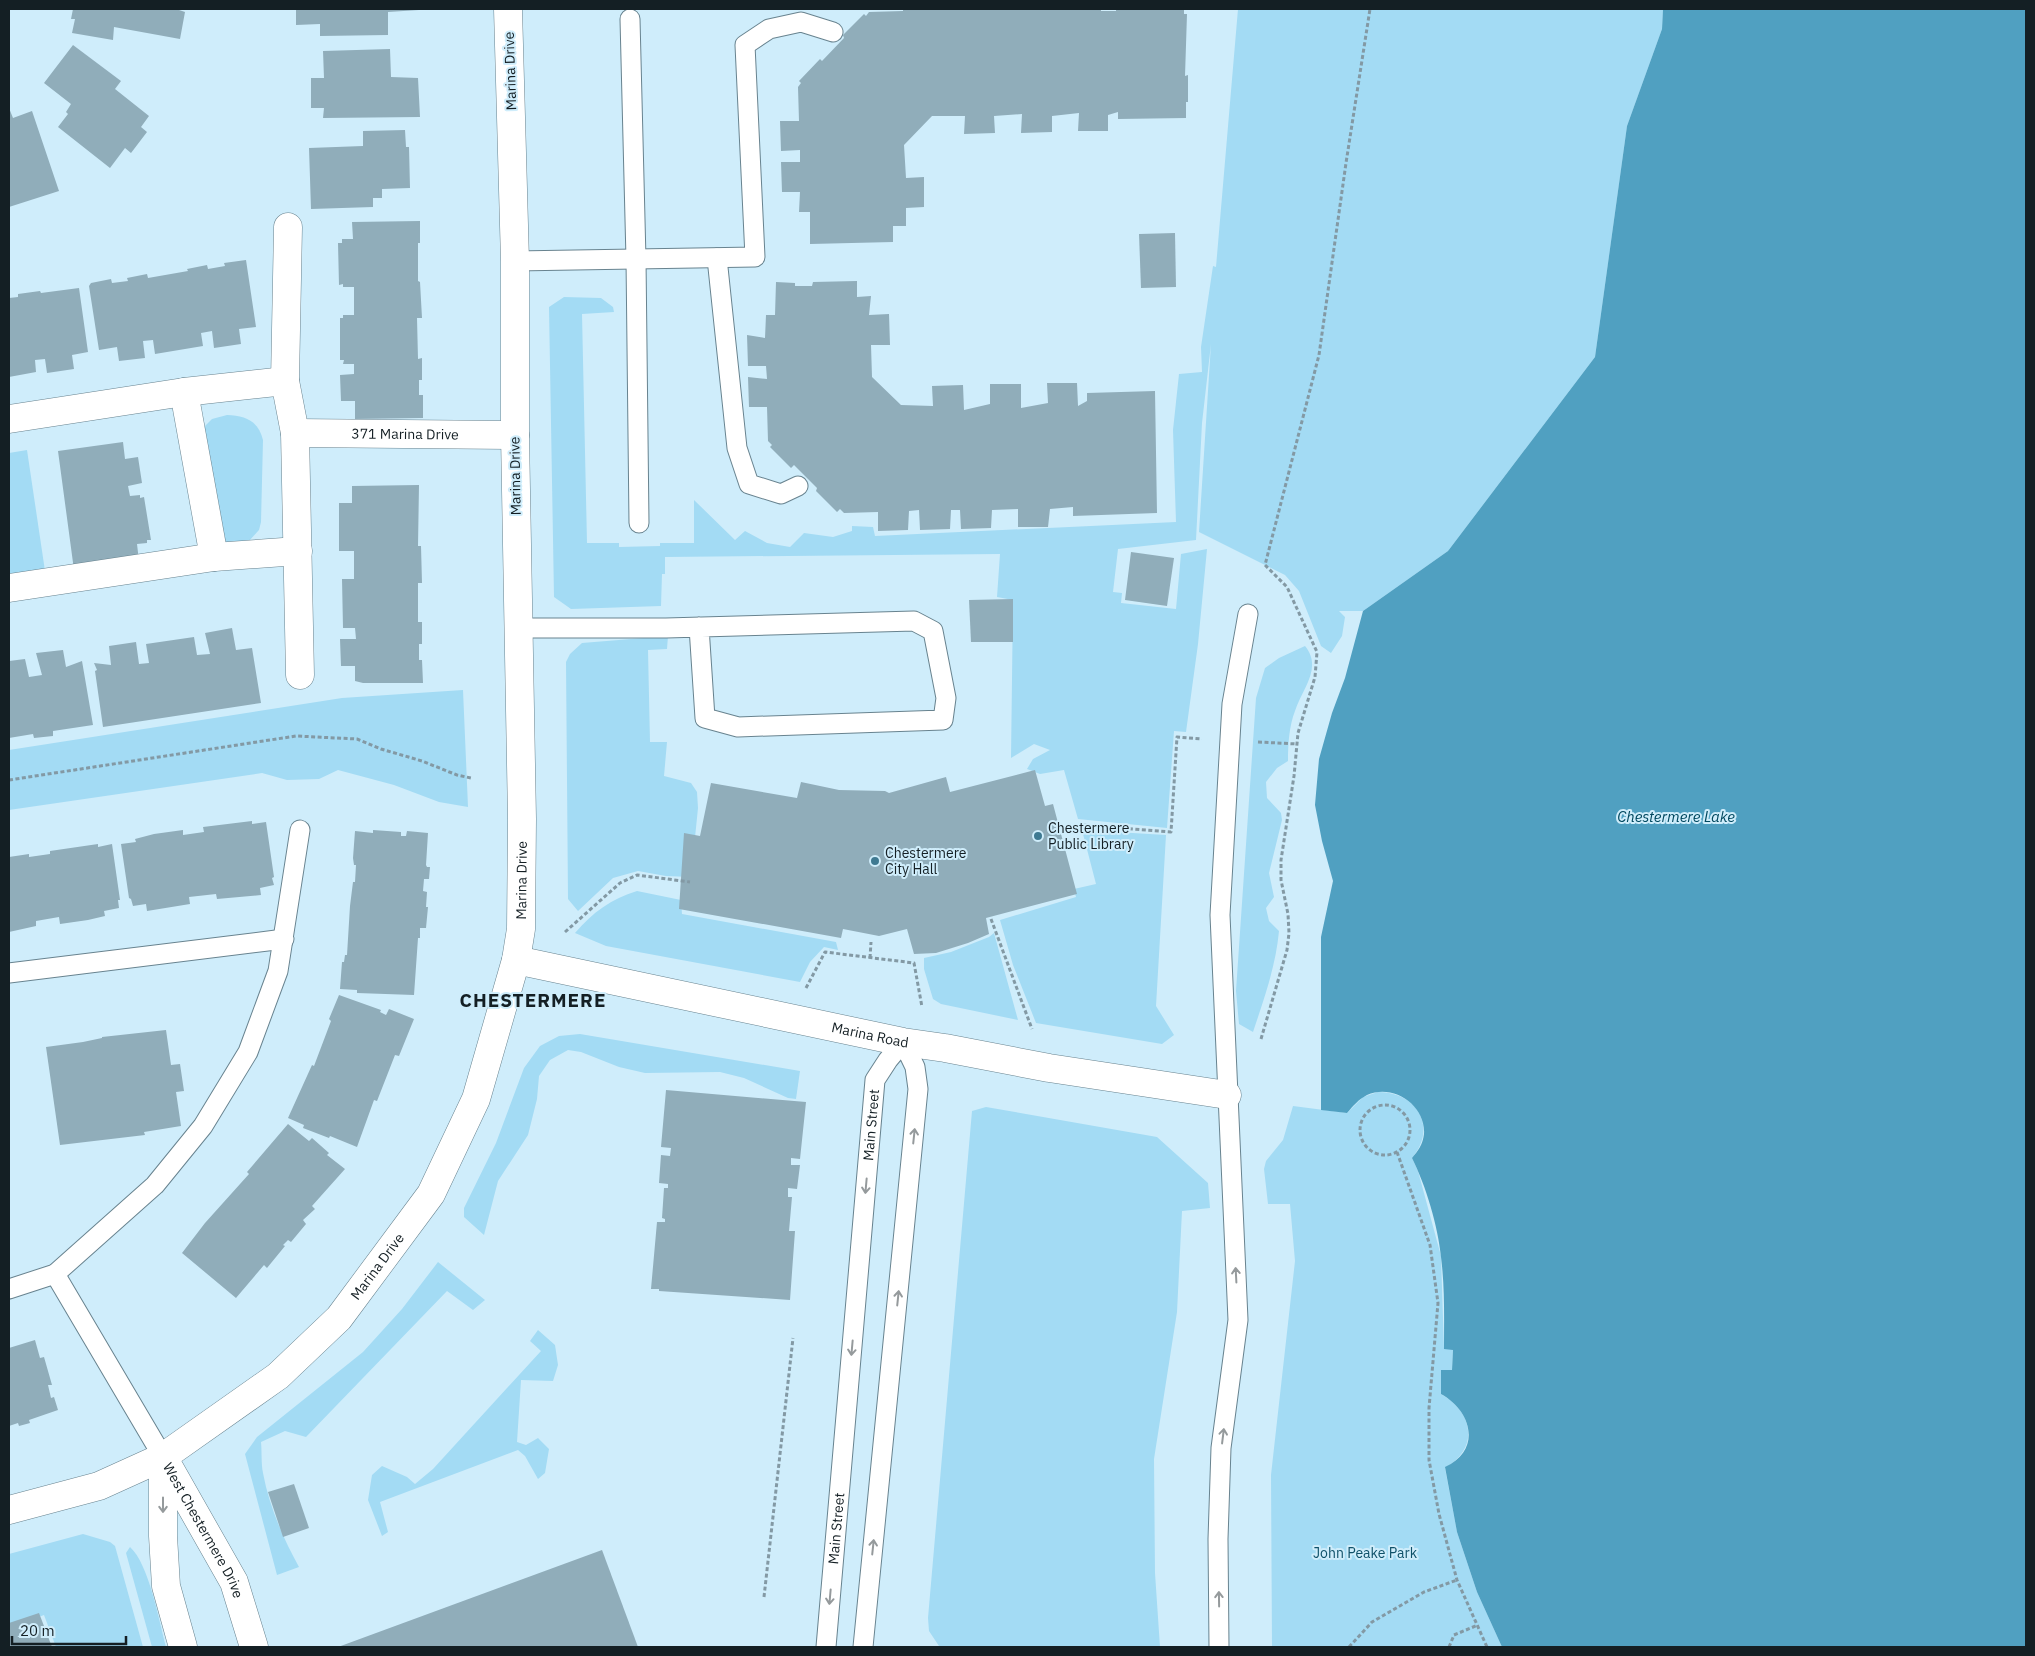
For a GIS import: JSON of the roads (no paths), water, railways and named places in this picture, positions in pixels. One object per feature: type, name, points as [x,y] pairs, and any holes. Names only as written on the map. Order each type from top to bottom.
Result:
[{"type":"street","name":"Marina Drive","points":[[9,1510],[98,1486],[163,1456],[278,1376],[340,1318],[431,1194],[476,1099],[516,960],[521,928],[522,819],[515,435],[515,261],[508,9]]},
{"type":"street","points":[[288,227],[286,381],[295,433],[300,676]]},
{"type":"street","points":[[9,419],[184,392],[286,381]]},
{"type":"street","points":[[184,392],[214,557]]},
{"type":"street","name":"371 Marina Drive","points":[[295,433],[515,435]]},
{"type":"street","points":[[9,588],[214,557],[298,550]]},
{"type":"street","name":"Marina Road","points":[[516,960],[903,1042],[1049,1068],[1228,1095]]},
{"type":"street","name":"West Chestermere Drive","points":[[163,1456],[163,1536],[166,1586],[183,1647]]},
{"type":"street","name":"West Chestermere Drive","points":[[163,1456],[234,1582],[254,1647]]},
{"type":"lane","points":[[630,19],[636,259],[638,523]]},
{"type":"lane","points":[[515,261],[755,257],[745,45],[769,29],[801,22],[833,32]]},
{"type":"lane","points":[[717,258],[737,448],[749,484],[781,494],[798,486]]},
{"type":"lane","points":[[1219,1647],[1218,1539],[1222,1448],[1238,1320],[1220,915],[1232,704],[1248,614]]},
{"type":"lane","points":[[518,628],[699,627],[914,621],[933,631],[946,698],[943,720],[738,727],[705,718],[699,627]]},
{"type":"lane","points":[[9,1289],[55,1274],[155,1185],[203,1126],[248,1052],[278,971],[300,830]]},
{"type":"lane","points":[[9,973],[284,939]]},
{"type":"lane","points":[[863,1647],[918,1089],[915,1067],[903,1042]]},
{"type":"lane","name":"Main Street","points":[[826,1647],[875,1080],[903,1042]]},
{"type":"lane","points":[[55,1274],[163,1456]]},
{"type":"water","name":"Chestermere Lake","points":[[1663,9],[2026,9],[2026,1647],[1502,1647],[1477,1592],[1457,1532],[1445,1467],[1457,1460],[1464,1451],[1468,1441],[1468,1430],[1466,1420],[1460,1410],[1452,1401],[1441,1394],[1441,1370],[1452,1370],[1453,1350],[1444,1349],[1443,1280],[1437,1232],[1427,1193],[1412,1158],[1423,1141],[1423,1124],[1420,1114],[1406,1099],[1397,1094],[1387,1092],[1367,1095],[1347,1113],[1321,1110],[1321,937],[1333,881],[1315,805],[1319,759],[1332,713],[1345,678],[1363,611],[1448,551],[1595,357],[1627,126],[1662,29]]},
{"type":"place","name":"Chestermere Public Library","points":[[1038,836]]},
{"type":"place","name":"Chestermere City Hall","points":[[875,861]]},
{"type":"district","name":"CHESTERMERE","points":[[533,1000]]},
{"type":"park label","name":"John Peake Park","points":[[1365,1553]]}]
